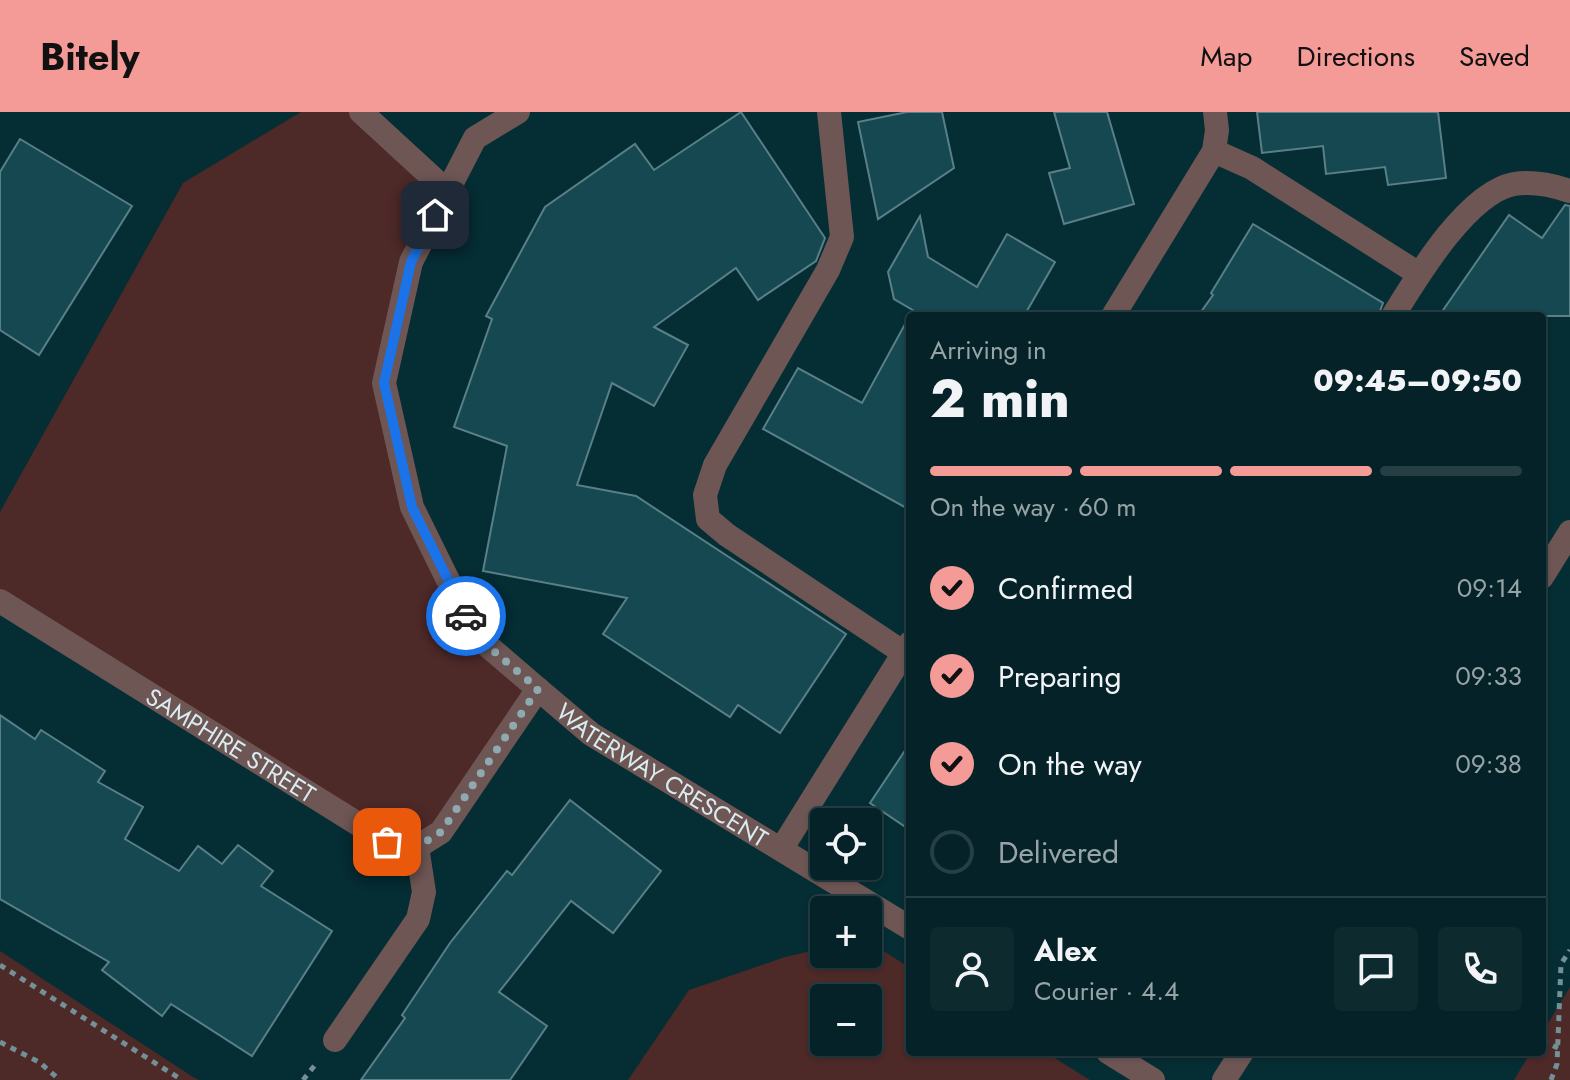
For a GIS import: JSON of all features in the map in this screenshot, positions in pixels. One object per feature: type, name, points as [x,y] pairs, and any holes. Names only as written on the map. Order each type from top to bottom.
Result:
[{"type":"street","points":[[361,112],[447,191]]},
{"type":"street","name":"WATERWAY CRESCENT","points":[[518,112],[475,138],[411,262],[384,383],[412,507],[475,635],[591,734],[906,926]]},
{"type":"street","points":[[829,112],[842,237],[822,280],[715,465],[705,495],[708,519],[727,535],[906,650]]},
{"type":"street","points":[[1115,312],[1214,151],[1217,130],[1215,112]]},
{"type":"street","points":[[1214,151],[1252,168],[1419,274]]},
{"type":"street","points":[[1395,312],[1457,223],[1487,196],[1513,184],[1549,184],[1570,191]]},
{"type":"street","points":[[1546,571],[1570,532]]},
{"type":"street","name":"SAMPHIRE STREET","points":[[0,601],[387,842],[417,847]]},
{"type":"street","points":[[782,848],[906,654]]},
{"type":"street","points":[[335,1040],[418,919],[424,892],[417,847],[441,832],[538,689]]},
{"type":"street","points":[[1114,1056],[1153,1080]]},
{"type":"street","points":[[1224,1080],[1239,1056]]},
{"type":"path","points":[[1559,1080],[1551,1079],[1557,1064],[1561,964],[1570,950]]},
{"type":"path","points":[[0,965],[182,1080]]},
{"type":"path","points":[[0,1042],[39,1062],[60,1080]]},
{"type":"path","points":[[1546,1043],[1558,1048]]},
{"type":"shaded area","points":[[301,112],[361,112],[447,191],[411,262],[384,383],[412,507],[475,635],[538,689],[417,847],[0,601],[0,512],[183,183]]},
{"type":"shaded area","points":[[882,950],[906,965],[906,1056],[1051,1056],[1090,1080],[628,1080],[689,990],[810,951],[810,968],[882,968]]},
{"type":"shaded area","points":[[0,951],[193,1077],[199,1080],[0,1080]]},
{"type":"shaded area","points":[[1570,987],[1570,1080],[1514,1080],[1529,1056],[1546,1056],[1546,1026]]},
{"type":"building","points":[[741,112],[825,238],[816,261],[758,300],[736,268],[654,327],[688,345],[654,406],[612,383],[577,485],[636,496],[846,634],[780,733],[738,705],[730,717],[603,634],[627,598],[483,571],[507,446],[454,427],[492,319],[486,316],[545,207],[635,144],[654,170]]},
{"type":"building","points":[[907,112],[942,112],[954,168],[878,219],[858,122]]},
{"type":"building","points":[[1054,112],[1107,112],[1134,204],[1064,224],[1049,173],[1070,168]]},
{"type":"building","points":[[1257,112],[1438,112],[1446,178],[1388,185],[1385,167],[1326,174],[1323,146],[1262,153]]},
{"type":"building","points":[[20,139],[132,206],[39,355],[0,330],[0,172]]},
{"type":"building","points":[[1565,205],[1570,206],[1570,316],[1546,316],[1546,312],[1442,312],[1509,215],[1542,238]]},
{"type":"building","points":[[920,216],[928,257],[977,287],[1007,234],[1055,262],[1026,312],[916,312],[894,299],[888,272]]},
{"type":"building","points":[[1253,224],[1383,303],[1380,312],[1201,312],[1213,295],[1211,293]]},
{"type":"building","points":[[906,322],[906,508],[763,429],[798,368],[862,403]]},
{"type":"building","points":[[0,715],[35,739],[41,730],[105,771],[98,782],[143,807],[125,839],[179,871],[198,846],[222,864],[238,845],[273,871],[261,886],[332,931],[252,1056],[171,1004],[162,1016],[102,970],[109,962],[0,899]]},
{"type":"building","points":[[906,749],[906,827],[882,811],[882,808],[870,803]]},
{"type":"building","points":[[570,800],[661,871],[613,933],[571,901],[499,992],[547,1026],[510,1080],[361,1080],[405,1018],[402,1015],[450,943],[507,871],[512,875]]},
{"type":"way so far","points":[[387,842],[417,847],[441,832],[538,689],[475,635],[466,616]]},
{"type":"route","points":[[435,215],[411,262],[384,383],[412,507],[466,616]]}]
